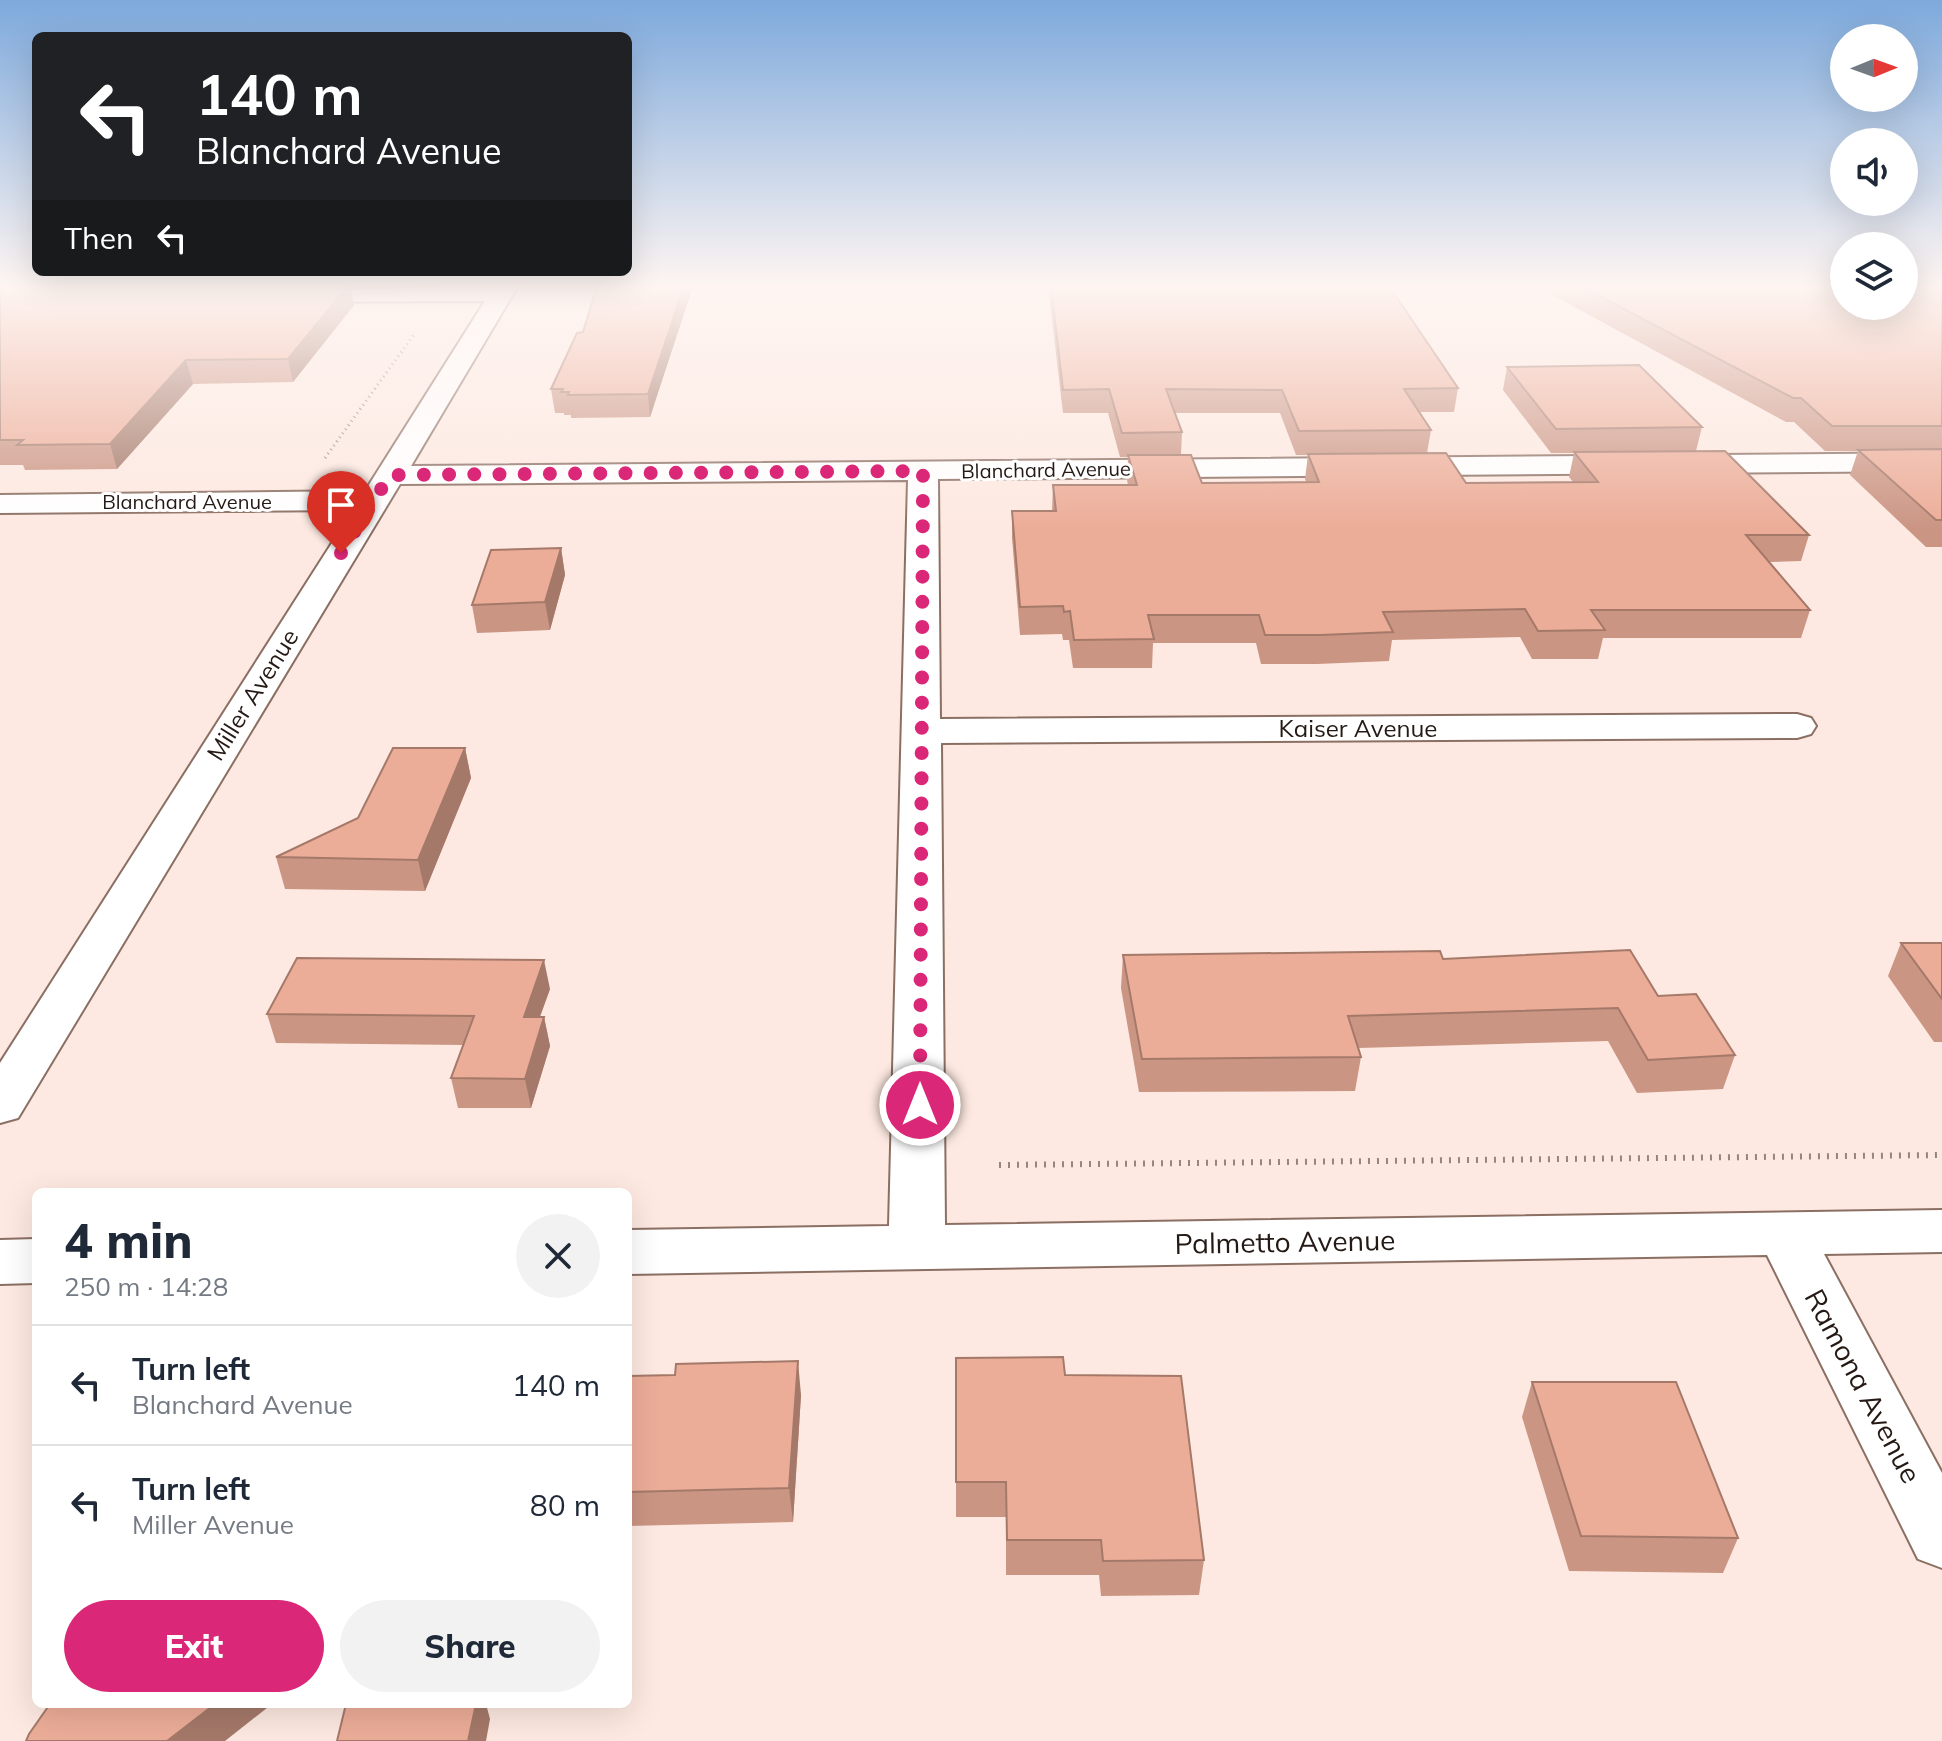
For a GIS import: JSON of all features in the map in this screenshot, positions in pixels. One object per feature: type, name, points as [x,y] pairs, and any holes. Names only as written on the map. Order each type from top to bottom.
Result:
[{"type":"street","name":"Miller Avenue","points":[[0,1105],[456,367]]},
{"type":"street","name":"Blanchard Avenue","points":[[0,504],[923,471],[1942,462]]},
{"type":"street","points":[[917,1247],[923,471]]},
{"type":"street","name":"Kaiser Avenue","points":[[919,731],[1797,726]]},
{"type":"street","name":"Palmetto Avenue","points":[[632,1252],[1942,1231]]},
{"type":"street","name":"Ramona Avenue","points":[[1785,1234],[1942,1538]]},
{"type":"street","points":[[0,1262],[32,1261]]},
{"type":"path","points":[[318,468],[390,367]]},
{"type":"path","points":[[999,1165],[1942,1155]]},
{"type":"building","points":[[0,367],[179,367],[110,444],[17,445],[23,440],[0,440]]},
{"type":"building","points":[[561,367],[657,367],[648,394],[568,395],[569,392],[561,392],[563,389],[551,389]]},
{"type":"building","points":[[1060,367],[1444,367],[1458,388],[1404,389],[1431,430],[1299,431],[1282,390],[1166,389],[1182,432],[1122,433],[1109,389],[1063,390]]},
{"type":"building","points":[[1507,367],[1641,367],[1702,427],[1556,429]]},
{"type":"building","points":[[1735,367],[1942,367],[1942,426],[1832,426],[1801,398],[1793,398]]},
{"type":"building","points":[[1942,449],[1942,520],[1936,520],[1858,450]]},
{"type":"building","points":[[1725,451],[1809,535],[1746,535],[1810,610],[1591,610],[1605,630],[1538,631],[1525,609],[1383,612],[1393,632],[1321,635],[1265,635],[1259,615],[1148,615],[1154,639],[1074,640],[1070,611],[1064,612],[1063,606],[1020,607],[1012,511],[1056,511],[1053,485],[1137,485],[1128,455],[1191,455],[1202,483],[1319,482],[1308,454],[1446,453],[1466,483],[1598,482],[1574,452]]},
{"type":"building","points":[[561,548],[545,602],[472,605],[491,550]]},
{"type":"building","points":[[393,748],[465,748],[418,860],[276,857],[358,818]]},
{"type":"building","points":[[1901,943],[1942,943],[1942,999]]},
{"type":"building","points":[[1630,950],[1658,996],[1696,994],[1735,1055],[1648,1060],[1618,1008],[1348,1016],[1361,1057],[1142,1059],[1123,955],[1440,951],[1443,959]]},
{"type":"building","points":[[297,958],[544,960],[524,1017],[544,1017],[525,1079],[451,1078],[474,1016],[267,1014]]},
{"type":"building","points":[[1063,1357],[1065,1375],[1181,1376],[1204,1560],[1103,1561],[1101,1540],[1007,1540],[1006,1482],[956,1482],[956,1358]]},
{"type":"building","points":[[798,1361],[789,1488],[632,1492],[632,1376],[675,1375],[676,1364]]},
{"type":"building","points":[[1532,1382],[1676,1382],[1738,1538],[1581,1536]]},
{"type":"building","points":[[47,1708],[210,1708],[167,1741],[26,1741]]},
{"type":"building","points":[[345,1708],[475,1708],[468,1741],[337,1741]]},
{"type":"route","points":[[341,553],[390,475],[923,471],[919,731],[920,1105]]}]
